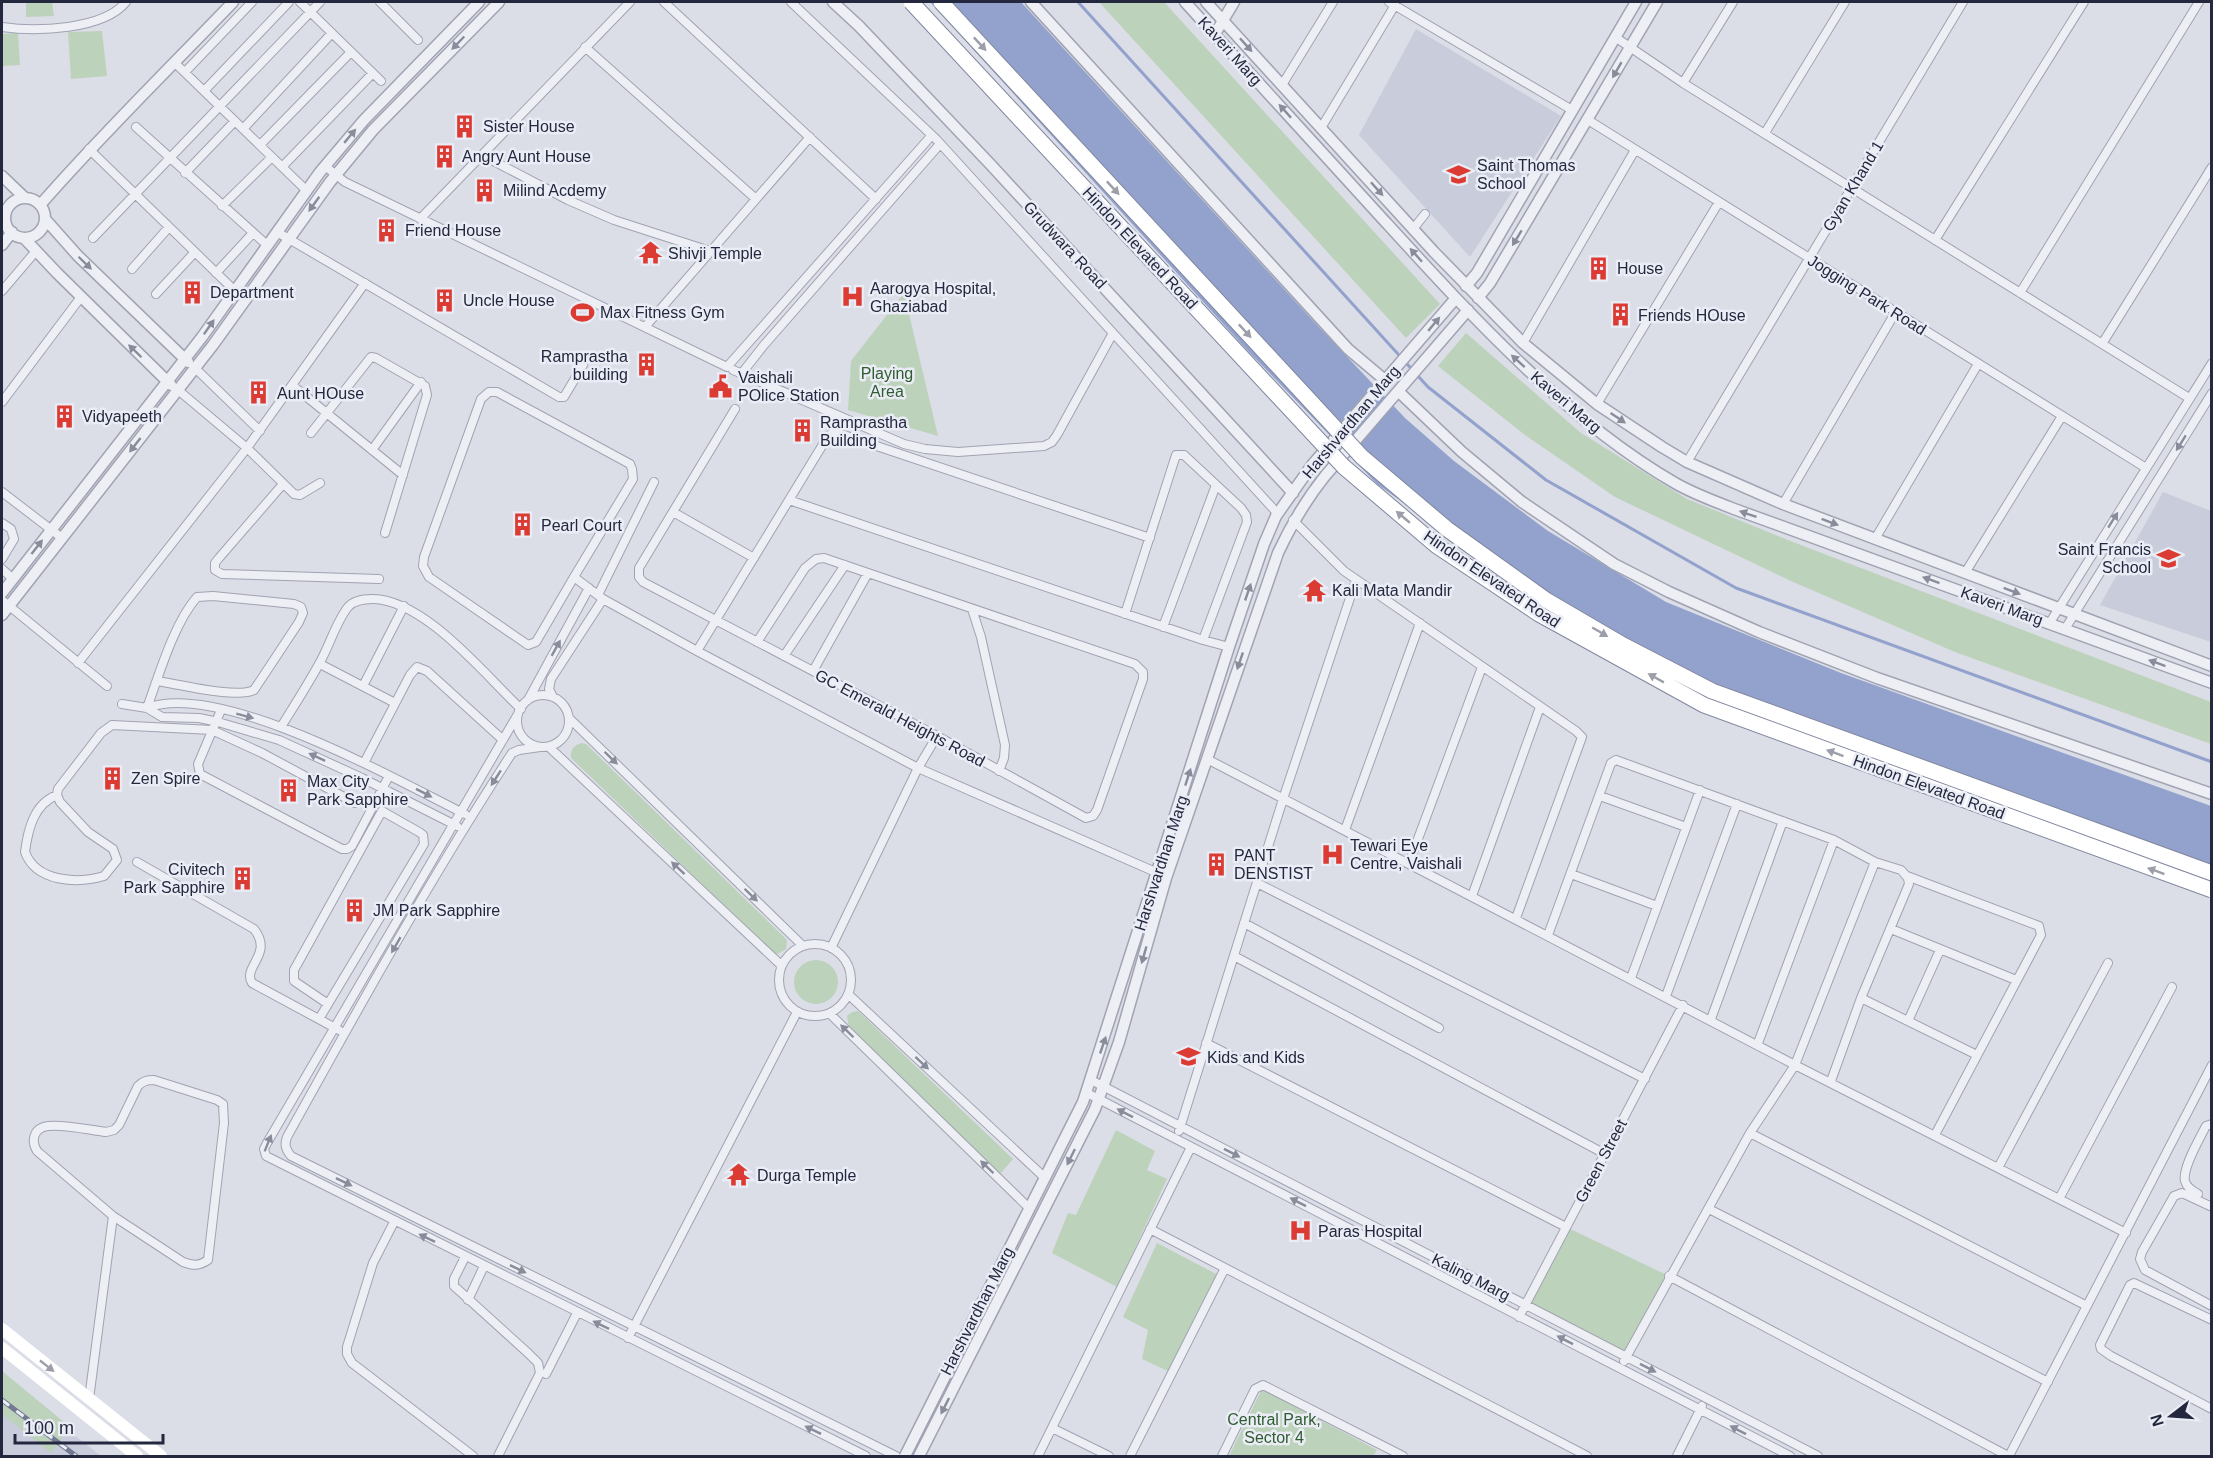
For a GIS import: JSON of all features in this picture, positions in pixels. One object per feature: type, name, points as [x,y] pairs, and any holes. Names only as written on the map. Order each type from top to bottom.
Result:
[{"type":"highway","name":"Hindon Elevated Road","points":[[911,2],[1344,467],[1437,546],[1539,614],[1704,705],[2211,890]]},
{"type":"highway","name":"Hindon Elevated Road","points":[[941,2],[1362,457],[1447,529],[1546,600],[1623,645],[1712,691],[2211,873]]},
{"type":"main road","points":[[2,1329],[160,1456]]},
{"type":"main road","points":[[2,1348],[137,1456]]},
{"type":"street","points":[[2,27],[12,29],[69,27],[92,23],[119,10],[126,2]]},
{"type":"street","points":[[41,204],[89,149],[123,118],[233,2]]},
{"type":"street","points":[[184,72],[252,2]]},
{"type":"street","points":[[204,91],[289,2]]},
{"type":"street","points":[[300,2],[381,81]]},
{"type":"street","points":[[93,238],[320,2]]},
{"type":"street","points":[[380,2],[418,40]]},
{"type":"street","points":[[2,593],[202,337],[325,166],[364,120],[479,2]]},
{"type":"street","points":[[2,615],[5,603],[62,538],[178,390],[336,175],[373,130],[499,2]]},
{"type":"street","points":[[420,219],[630,2]]},
{"type":"street","points":[[664,2],[876,199]]},
{"type":"street","points":[[791,2],[932,135],[1278,514]]},
{"type":"street","name":"Grudwara Road","points":[[833,2],[860,26],[991,165],[1293,493]]},
{"type":"street","points":[[1031,2],[1348,349],[1384,383]]},
{"type":"street","name":"Kaveri Marg","points":[[1185,2],[1456,298],[1514,358],[1583,418],[1631,454],[1675,483],[1737,510],[2211,684]]},
{"type":"street","points":[[1200,18],[1208,2]]},
{"type":"street","name":"Kaveri Marg","points":[[1208,2],[1466,286],[1523,343],[1597,404],[1687,462],[1783,504],[2211,666]]},
{"type":"street","points":[[1215,34],[1234,2]]},
{"type":"street","points":[[1282,85],[1333,2]]},
{"type":"street","points":[[1466,286],[1477,273],[1636,2]]},
{"type":"street","points":[[1478,298],[1490,283],[1657,2]]},
{"type":"street","points":[[1683,83],[1733,2]]},
{"type":"street","points":[[1765,133],[1845,2]]},
{"type":"street","name":"Gyan Khand 1","points":[[1687,462],[1963,2]]},
{"type":"street","points":[[1935,240],[2084,2]]},
{"type":"street","points":[[2020,293],[2199,2]]},
{"type":"street","points":[[1321,128],[1392,3],[1572,111]]},
{"type":"street","points":[[243,129],[332,33]]},
{"type":"street","points":[[1615,38],[1683,83],[2189,398]]},
{"type":"street","points":[[585,47],[756,199]]},
{"type":"street","points":[[260,145],[351,52]]},
{"type":"street","points":[[175,63],[307,191]]},
{"type":"street","points":[[282,166],[372,74]]},
{"type":"street","name":"Jogging Park Road","points":[[1588,120],[2146,468]]},
{"type":"street","points":[[185,173],[236,122]]},
{"type":"street","points":[[135,127],[267,245]]},
{"type":"street","points":[[325,166],[345,182],[727,367],[932,135]]},
{"type":"street","points":[[645,327],[810,137]]},
{"type":"street","points":[[940,144],[764,345],[738,371],[904,444],[925,449],[958,452],[1036,447],[1052,442],[1057,435],[1113,333]]},
{"type":"street","points":[[89,149],[235,291]]},
{"type":"street","points":[[1523,343],[1635,150]]},
{"type":"street","points":[[482,155],[568,200],[614,220],[710,251]]},
{"type":"street","points":[[222,206],[272,157]]},
{"type":"street","points":[[2102,344],[2211,167]]},
{"type":"street","points":[[2,176],[24,197]]},
{"type":"street","points":[[260,431],[78,256],[46,220],[41,204],[32,198],[24,197],[8,206],[4,217],[12,232],[24,238],[166,381],[247,448],[296,496],[320,483]]},
{"type":"street","points":[[1597,404],[1719,202]]},
{"type":"street","points":[[1413,228],[1425,214]]},
{"type":"street","points":[[24,238],[36,235],[46,220]]},
{"type":"street","points":[[132,269],[170,227]]},
{"type":"street","points":[[2,245],[12,232]]},
{"type":"street","points":[[277,232],[559,397],[564,397],[583,365]]},
{"type":"street","points":[[216,273],[253,233]]},
{"type":"street","points":[[2,291],[36,250]]},
{"type":"street","points":[[156,294],[195,252]]},
{"type":"street","points":[[78,663],[260,431],[365,283]]},
{"type":"street","points":[[2,402],[81,297]]},
{"type":"street","name":"Harshvardhan Marg","points":[[920,1456],[1099,1099],[1119,1042],[1162,875],[1230,647],[1264,544],[1278,514],[1312,465],[1456,298]]},
{"type":"street","name":"Harshvardhan Marg","points":[[905,1456],[1087,1092],[1162,875],[1207,759],[1278,553],[1293,520],[1325,476],[1468,310]]},
{"type":"street","points":[[1783,504],[1895,313]]},
{"type":"street","points":[[310,433],[371,357],[425,386],[427,395],[385,533]]},
{"type":"street","points":[[1875,539],[1978,364]]},
{"type":"street","points":[[2049,624],[2211,364]]},
{"type":"street","points":[[372,450],[421,382]]},
{"type":"street","points":[[292,385],[403,475]]},
{"type":"street","points":[[489,392],[496,392],[630,464],[633,479],[574,577],[536,642],[528,645],[425,572],[424,557],[481,399],[489,392]]},
{"type":"street","points":[[2065,629],[2211,393]]},
{"type":"street","points":[[1396,395],[1522,502],[1614,564],[1669,592],[1759,632],[1877,678],[2211,794]]},
{"type":"street","name":"GC Emerald Heights Road","points":[[735,409],[639,568],[639,577],[643,582],[937,736],[999,771],[1004,758],[1005,745],[981,637],[972,609]]},
{"type":"street","points":[[1965,573],[2062,416]]},
{"type":"street","points":[[697,651],[831,433],[840,432],[1150,538]]},
{"type":"street","points":[[1125,614],[1176,455],[1184,455],[1241,508],[1246,515],[1247,522],[1203,640]]},
{"type":"street","points":[[553,697],[549,689],[551,679],[601,597],[654,482]]},
{"type":"street","points":[[283,484],[215,563],[215,570],[222,574],[379,579]]},
{"type":"street","points":[[1163,627],[1216,485]]},
{"type":"street","points":[[2,492],[62,538]]},
{"type":"street","points":[[789,500],[1163,627],[1230,647]]},
{"type":"street","points":[[673,512],[754,558]]},
{"type":"street","points":[[1293,520],[1333,561],[1356,580],[1580,734],[1582,741],[1516,918]]},
{"type":"street","points":[[2,523],[11,529],[14,539],[2,559]]},
{"type":"street","points":[[757,642],[810,562],[824,558],[1135,664],[1143,672],[1093,816],[1086,818],[1080,816],[999,771]]},
{"type":"street","points":[[784,656],[845,565]]},
{"type":"street","points":[[2,569],[13,579]]},
{"type":"street","points":[[813,671],[868,573]]},
{"type":"street","points":[[574,577],[601,597],[697,651],[918,768],[1162,875]]},
{"type":"street","points":[[1176,1139],[1283,799],[1356,580]]},
{"type":"street","points":[[589,588],[528,700],[519,711],[267,1143],[264,1153],[270,1160],[866,1456]]},
{"type":"street","points":[[147,708],[157,681],[184,615],[197,597],[213,596],[294,604],[301,607],[303,614],[299,622],[254,690],[248,693],[232,693],[157,681]]},
{"type":"street","points":[[281,727],[320,664],[347,608],[360,600],[385,600],[418,613],[519,711]]},
{"type":"street","points":[[5,603],[107,686]]},
{"type":"street","points":[[363,686],[404,606]]},
{"type":"street","points":[[1345,830],[1420,623]]},
{"type":"street","points":[[320,664],[395,703]]},
{"type":"street","points":[[1409,863],[1482,667]]},
{"type":"street","points":[[364,763],[414,669],[421,668],[503,740]]},
{"type":"street","points":[[528,700],[535,696],[546,695],[564,705],[570,724],[564,738],[545,747],[512,753],[463,829],[345,1033],[285,1144],[291,1156],[896,1456]]},
{"type":"street","points":[[147,708],[161,703],[204,706],[246,715],[281,727],[364,763],[471,817]]},
{"type":"street","points":[[122,704],[147,708],[162,717],[216,721],[279,740],[463,829]]},
{"type":"street","points":[[1472,896],[1540,707]]},
{"type":"street","points":[[221,710],[198,764],[200,774],[342,849],[352,846],[389,776]]},
{"type":"street","points":[[519,711],[517,721],[522,736],[528,742],[545,747],[781,965]]},
{"type":"street","points":[[569,718],[803,946]]},
{"type":"street","points":[[57,795],[42,802],[33,819],[25,852],[28,861],[40,871],[67,880],[104,876],[117,860],[113,849],[88,832],[60,802],[57,795],[58,789],[107,727],[124,725],[212,730],[262,753],[355,803]]},
{"type":"street","points":[[831,948],[918,768],[937,736]]},
{"type":"street","points":[[1207,759],[1758,1043],[1795,1065],[1831,1081],[2126,1233]]},
{"type":"street","points":[[1548,935],[1611,763],[1616,760],[1834,840],[1875,862],[1901,870],[1907,876],[2039,926],[2041,935],[1935,1135]]},
{"type":"street","points":[[1631,978],[1700,790]]},
{"type":"street","points":[[1600,796],[1686,827]]},
{"type":"street","points":[[1666,996],[1737,804]]},
{"type":"street","points":[[319,1020],[424,844],[423,835],[382,812],[294,970],[294,981],[328,1004]]},
{"type":"street","points":[[1711,1019],[1783,821]]},
{"type":"street","points":[[1758,1043],[1834,840]]},
{"type":"street","points":[[137,862],[254,929],[258,934],[261,950],[249,973],[249,980],[345,1033]]},
{"type":"street","points":[[1620,1368],[1750,1133],[1795,1065],[1875,862]]},
{"type":"street","points":[[1571,874],[1657,906]]},
{"type":"street","points":[[1831,1081],[1861,998],[1909,884],[1907,876]]},
{"type":"street","points":[[1257,883],[1645,1079]]},
{"type":"street","points":[[1244,923],[1439,1028]]},
{"type":"street","points":[[1891,929],[2016,981]]},
{"type":"street","points":[[820,944],[831,948],[838,952],[848,965],[851,984],[848,994],[844,1002],[830,1014],[816,1017],[806,1016],[785,1002],[780,992],[781,965],[794,950],[803,946],[820,944]]},
{"type":"street","points":[[1908,1021],[1941,950]]},
{"type":"street","points":[[1234,956],[1605,1154]]},
{"type":"street","points":[[1998,1168],[2108,963]]},
{"type":"street","points":[[2059,1199],[2172,987]]},
{"type":"street","points":[[848,994],[1056,1188]]},
{"type":"street","points":[[1861,998],[1977,1055]]},
{"type":"street","name":"Green Street","points":[[1520,1317],[1683,1005]]},
{"type":"street","points":[[628,1338],[797,1012]]},
{"type":"street","points":[[830,1014],[1040,1219]]},
{"type":"street","points":[[1206,1043],[1566,1227]]},
{"type":"street","points":[[1669,1276],[2009,1456],[2211,1065]]},
{"type":"street","points":[[148,1080],[217,1100],[223,1104],[224,1122],[208,1260],[192,1266],[183,1262],[113,1216],[38,1151],[33,1144],[33,1138],[37,1132],[49,1126],[106,1132],[114,1130],[119,1125],[138,1086],[148,1080]]},
{"type":"street","name":"Kaling Marg","points":[[1091,1080],[1706,1398],[1801,1453],[1818,1456]]},
{"type":"street","name":"Kaling Marg","points":[[1087,1092],[1790,1456]]},
{"type":"street","points":[[2211,1124],[2206,1126],[2184,1173],[2189,1189],[2211,1202]]},
{"type":"street","points":[[1750,1133],[2087,1306]]},
{"type":"street","points":[[1038,1456],[1191,1147]]},
{"type":"street","points":[[2211,1207],[2182,1193],[2174,1196],[2140,1259],[2145,1270],[2211,1306]]},
{"type":"street","points":[[380,1214],[385,1202]]},
{"type":"street","points":[[1709,1209],[2048,1382]]},
{"type":"street","points":[[89,1399],[113,1216]]},
{"type":"street","points":[[394,1222],[369,1274],[347,1347],[347,1354],[352,1363],[473,1456]]},
{"type":"street","points":[[1150,1229],[1584,1456]]},
{"type":"street","points":[[465,1257],[453,1283],[454,1286],[528,1353],[540,1367],[540,1373],[498,1456]]},
{"type":"street","points":[[468,1300],[484,1266]]},
{"type":"street","points":[[1130,1456],[1225,1268]]},
{"type":"street","points":[[2211,1320],[2134,1282],[2130,1285],[2100,1345],[2101,1349],[2111,1356],[2211,1409]]},
{"type":"street","points":[[546,1374],[577,1313]]},
{"type":"street","points":[[1222,1456],[1255,1389],[1263,1386],[1403,1456]]},
{"type":"street","points":[[1677,1456],[1706,1398]]},
{"type":"street","points":[[1052,1428],[1109,1456]]},
{"type":"shaded area","name":"Saint Thomas School","points":[[1416,29],[1561,116],[1470,257],[1359,135]]},
{"type":"shaded area","name":"Saint Francis School","points":[[2163,492],[2211,511],[2211,642],[2100,605]]},
{"type":"shaded area","points":[[2,1378],[101,1456],[2,1456]]},
{"type":"green space","points":[[26,2],[52,2],[54,16],[26,17]]},
{"type":"green space","points":[[1099,2],[1164,2],[1440,304],[1406,338]]},
{"type":"green space","points":[[102,31],[107,76],[71,79],[68,32]]},
{"type":"green space","points":[[18,33],[20,65],[2,66],[2,34]]},
{"type":"green space","name":"Playing Area","points":[[904,293],[938,436],[848,410],[851,361]]},
{"type":"green space","points":[[1466,333],[1581,433],[1687,499],[1793,542],[2211,702],[2211,744],[1955,652],[1791,581],[1615,497],[1525,435],[1438,366]]},
{"type":"green space","points":[[582,743],[586,744],[787,940],[786,949],[776,955],[571,758],[573,748]]},
{"type":"green space","points":[[816,960],[832,966],[838,982],[832,998],[816,1004],[800,998],[794,982],[800,966]]},
{"type":"green space","points":[[858,1011],[1013,1159],[1000,1174],[849,1027],[847,1016]]},
{"type":"green space","points":[[1116,1130],[1155,1151],[1147,1170],[1167,1179],[1117,1287],[1052,1253],[1068,1213],[1076,1215]]},
{"type":"green space","points":[[1566,1227],[1669,1276],[1626,1357],[1526,1305]]},
{"type":"green space","points":[[1157,1243],[1220,1276],[1172,1373],[1142,1359],[1148,1330],[1123,1317]]},
{"type":"green space","points":[[2,1371],[70,1427],[51,1453],[2,1414]]},
{"type":"green space","name":"Central Park, Sector 4","points":[[1262,1389],[1377,1450],[1373,1456],[1229,1456]]},
{"type":"water","points":[[930,2],[1021,2],[1405,418],[1454,461],[1548,531],[1666,602],[1841,673],[2211,806],[2211,875],[1945,780],[1764,720],[1554,610],[1377,484],[1247,350]]},
{"type":"waterway","points":[[1078,2],[1428,387],[1546,480],[1736,588],[2212,762]]},
{"type":"railway","points":[[2,1400],[76,1456]]},
{"type":"place","name":"Sister House","points":[[465,126]]},
{"type":"place","name":"Angry Aunt House","points":[[444,156]]},
{"type":"place","name":"Saint Thomas School","points":[[1459,174]]},
{"type":"place","name":"Milind Acdemy","points":[[485,190]]},
{"type":"place","name":"Friend House","points":[[387,230]]},
{"type":"place","name":"Shivji Temple","points":[[650,253]]},
{"type":"place","name":"House","points":[[1599,268]]},
{"type":"place","name":"Department","points":[[192,292]]},
{"type":"place","name":"Aarogya Hospital, Ghaziabad","points":[[852,297]]},
{"type":"place","name":"Uncle House","points":[[445,300]]},
{"type":"place","name":"Max Fitness Gym","points":[[582,312]]},
{"type":"place","name":"Friends HOuse","points":[[1620,315]]},
{"type":"place","name":"Ramprastha building","points":[[646,365]]},
{"type":"place","name":"Vaishali POlice Station","points":[[720,386]]},
{"type":"place","name":"Aunt HOuse","points":[[259,393]]},
{"type":"place","name":"Vidyapeeth","points":[[64,416]]},
{"type":"place","name":"Ramprastha Building","points":[[802,431]]},
{"type":"place","name":"Pearl Court","points":[[523,525]]},
{"type":"place","name":"Saint Francis School","points":[[2169,558]]},
{"type":"place","name":"Kali Mata Mandir","points":[[1314,590]]},
{"type":"place","name":"Zen Spire","points":[[113,778]]},
{"type":"place","name":"Max City Park Sapphire","points":[[289,790]]},
{"type":"place","name":"Tewari Eye Centre, Vaishali","points":[[1332,854]]},
{"type":"place","name":"PANT DENSTIST","points":[[1216,864]]},
{"type":"place","name":"Civitech Park Sapphire","points":[[243,878]]},
{"type":"place","name":"JM Park Sapphire","points":[[355,910]]},
{"type":"place","name":"Kids and Kids","points":[[1189,1057]]},
{"type":"place","name":"Durga Temple","points":[[739,1175]]},
{"type":"place","name":"Paras Hospital","points":[[1300,1231]]}]
